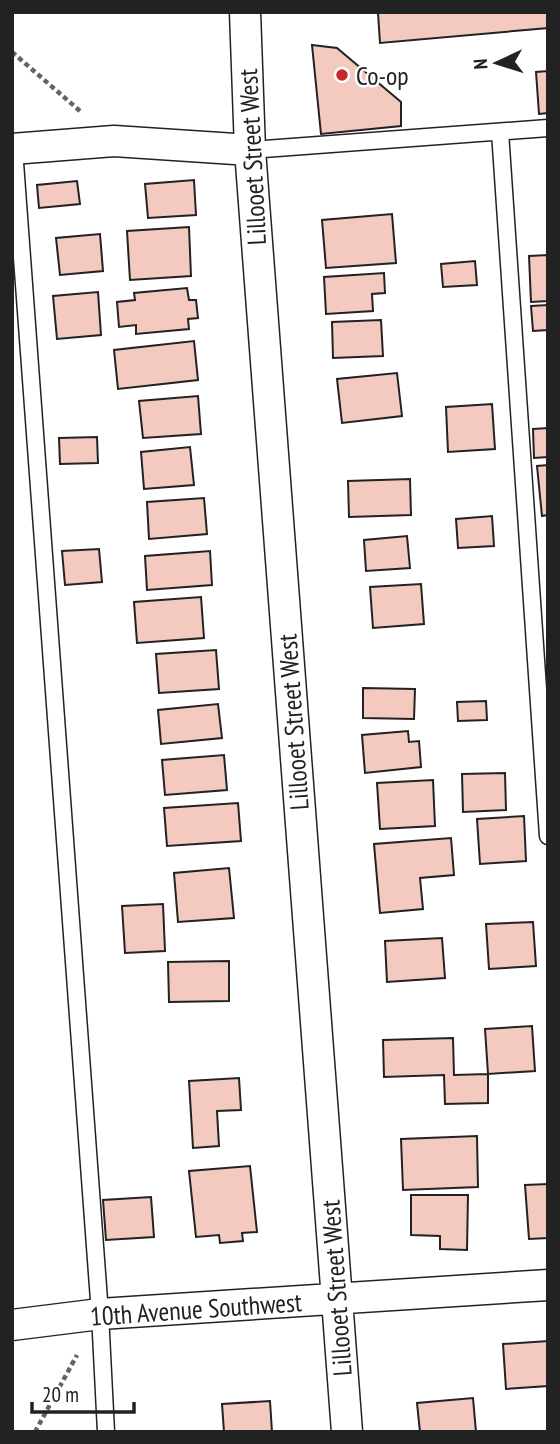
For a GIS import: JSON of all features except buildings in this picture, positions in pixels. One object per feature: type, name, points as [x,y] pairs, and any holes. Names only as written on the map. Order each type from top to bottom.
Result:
[{"type":"street","name":"Lillooet Street West","points":[[245,12],[250,150],[347,1432]]},
{"type":"street","points":[[13,149],[114,141],[250,150]]},
{"type":"street","name":"10th Avenue Southwest","points":[[12,1325],[100,1314],[548,1285]]},
{"type":"lane","points":[[250,150],[548,128]]},
{"type":"lane","points":[[499,132],[548,836]]},
{"type":"lane","points":[[13,149],[100,1314],[106,1432]]},
{"type":"path","points":[[12,52],[114,141]]},
{"type":"path","points":[[35,1432],[100,1314]]},
{"type":"place","name":"Co-op","points":[[342,75]]}]
